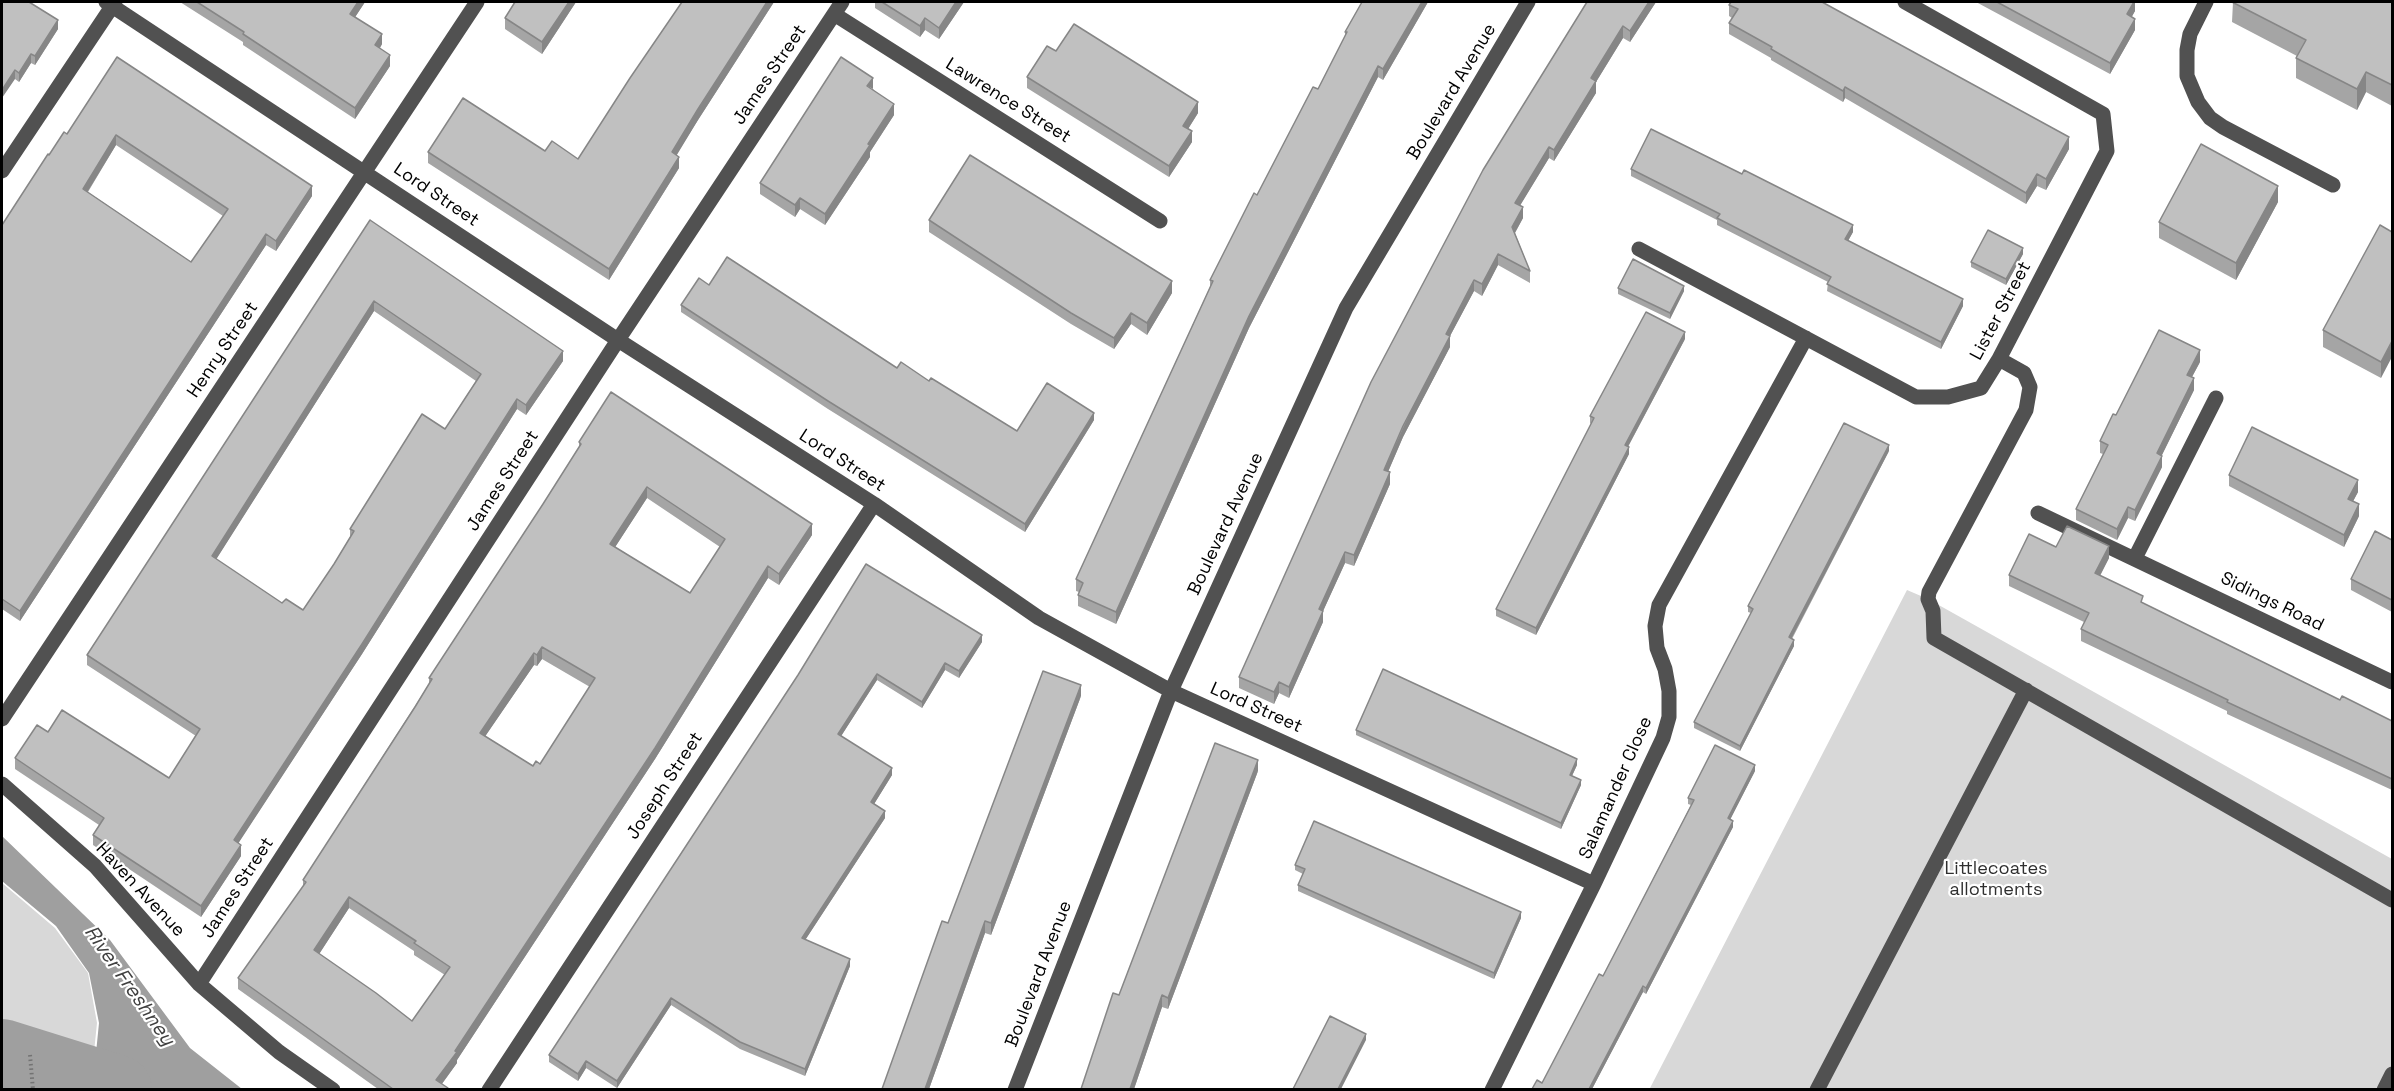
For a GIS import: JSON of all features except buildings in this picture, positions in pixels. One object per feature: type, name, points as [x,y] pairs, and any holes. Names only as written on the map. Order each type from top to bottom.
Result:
[{"type":"street","name":"Henry Street","points":[[2,719],[477,2]]},
{"type":"street","name":"Boulevard Avenue","points":[[1015,1089],[1171,691],[1346,308],[1528,2]]},
{"type":"street","name":"Lister Street","points":[[1640,249],[1916,397],[1948,397],[1981,388],[1999,359],[2107,151],[2103,114],[1905,2]]},
{"type":"street","points":[[2206,2],[2190,33],[2187,50],[2187,76],[2198,102],[2210,118],[2223,127],[2333,185]]},
{"type":"street","name":"Lord Street","points":[[111,3],[618,340],[874,504],[1039,618],[1171,691],[1594,884]]},
{"type":"street","points":[[2,171],[111,3]]},
{"type":"street","name":"Lawrence Street","points":[[838,8],[1160,220]]},
{"type":"street","name":"James Street","points":[[199,984],[618,340],[838,8]]},
{"type":"street","name":"Salamander Close","points":[[1492,1089],[1655,758],[1669,717],[1669,691],[1665,669],[1657,648],[1654,626],[1659,604],[1806,338]]},
{"type":"street","points":[[1999,359],[2024,373],[2030,387],[2026,410],[1929,592],[1928,599],[1933,611],[1934,638],[2392,900]]},
{"type":"street","points":[[2135,558],[2216,398]]},
{"type":"street","name":"Joseph Street","points":[[489,1089],[874,504]]},
{"type":"street","name":"Sidings Road","points":[[2038,513],[2392,682]]},
{"type":"street","points":[[1817,1089],[2026,690]]},
{"type":"street","name":"Haven Avenue","points":[[2,784],[95,866],[199,984],[279,1052],[333,1089]]},
{"type":"street","points":[[2384,1089],[2392,1074]]},
{"type":"path","points":[[30,1055],[33,1089]]},
{"type":"green space","name":"Littlecoates allotments","points":[[1907,590],[1928,599],[2392,859],[2392,1089],[1649,1090]]},
{"type":"green space","points":[[2,883],[55,928],[88,973],[97,1023],[94,1052],[72,1074],[2,1052]]},
{"type":"water","points":[[2,836],[110,940],[190,1048],[242,1089],[2,1089],[2,1054],[72,1076],[96,1053],[99,1023],[89,973],[56,926],[2,881]]},
{"type":"waterway","name":"River Freshney","points":[[2,1054],[117,1090]]}]
